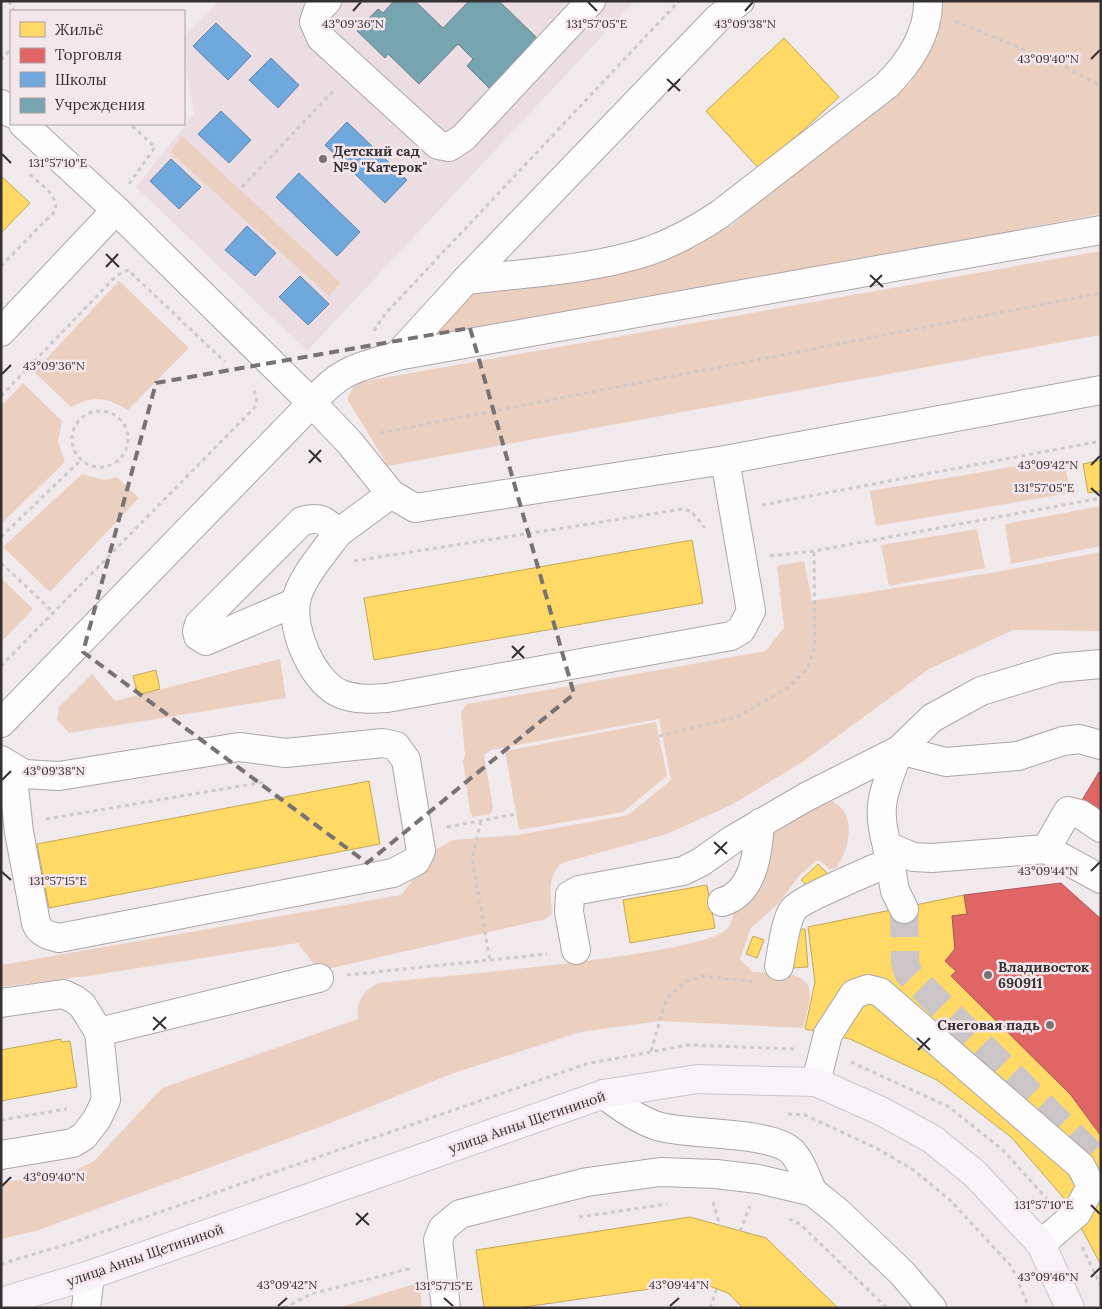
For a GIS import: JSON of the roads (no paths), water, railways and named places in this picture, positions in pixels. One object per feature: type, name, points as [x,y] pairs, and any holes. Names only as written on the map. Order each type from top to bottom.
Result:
[{"type":"main road","name":"улица Анны Щетининой","points":[[1,1302],[90,1275],[604,1094],[697,1079],[816,1082],[881,1112],[932,1139],[974,1173],[1041,1244],[1070,1308]]},
{"type":"lane","points":[[327,1],[318,10],[314,22],[321,38],[438,145],[449,148],[464,138],[591,1]]},
{"type":"lane","points":[[397,356],[466,280],[718,18],[740,1]]},
{"type":"lane","points":[[466,280],[571,268],[648,251],[694,231],[720,214],[887,85],[906,64],[917,45],[928,7]]},
{"type":"lane","points":[[23,125],[116,210],[312,402],[350,443],[390,494],[415,508],[725,460],[1101,390]]},
{"type":"lane","points":[[1,332],[116,210]]},
{"type":"lane","points":[[1,723],[312,402],[334,380],[350,369],[397,356],[1101,230]]},
{"type":"lane","points":[[390,494],[338,533],[313,568],[296,602],[300,644],[311,665],[331,688],[340,694],[359,699],[387,698],[730,636],[741,630],[750,611],[725,460]]},
{"type":"lane","points":[[296,602],[206,641],[198,636],[199,624],[302,521],[314,518],[323,520],[338,533]]},
{"type":"lane","points":[[576,950],[569,912],[570,895],[579,890],[683,870],[701,862],[760,823],[899,750],[932,718],[981,691],[1057,668],[1101,664]]},
{"type":"lane","points":[[899,750],[946,762],[1018,756],[1063,741],[1079,739],[1101,745]]},
{"type":"lane","points":[[383,743],[396,746],[406,760],[421,851],[416,861],[393,873],[59,938],[47,935],[37,928],[7,764],[35,776],[58,776],[239,747],[286,753],[383,743]]},
{"type":"lane","points":[[899,750],[880,804],[882,828],[895,891],[904,909]]},
{"type":"lane","points":[[1046,849],[1068,811],[1080,814],[1101,828]]},
{"type":"lane","points":[[722,902],[738,895],[748,878],[758,851],[760,823]]},
{"type":"lane","points":[[779,966],[793,908],[888,854],[932,858],[1046,849],[1101,879]]},
{"type":"lane","points":[[99,1032],[318,978]]},
{"type":"lane","points":[[816,1082],[828,1034],[854,994],[868,989],[880,992],[1081,1166],[1091,1186],[1077,1213],[1041,1244]]},
{"type":"lane","points":[[1,1003],[62,994],[82,1005],[99,1032],[106,1100],[98,1119],[84,1136],[73,1143],[1,1155]]},
{"type":"lane","points":[[604,1094],[626,1110],[658,1126],[762,1139],[784,1146],[794,1154],[812,1192]]},
{"type":"lane","points":[[446,1308],[438,1240],[443,1228],[460,1214],[587,1182],[660,1172],[758,1179],[812,1192],[839,1213],[902,1273],[932,1308]]},
{"type":"lane","points":[[86,1308],[90,1275]]},
{"type":"tunnel","points":[[904,909],[905,962],[908,973],[1101,1164]]},
{"type":"place","name":"Детский сад №9 \"Катерок\"","points":[[323,159]]},
{"type":"place","name":"Владивосток 690911","points":[[988,975]]},
{"type":"place","name":"Снеговая падь","points":[[1050,1025]]}]
